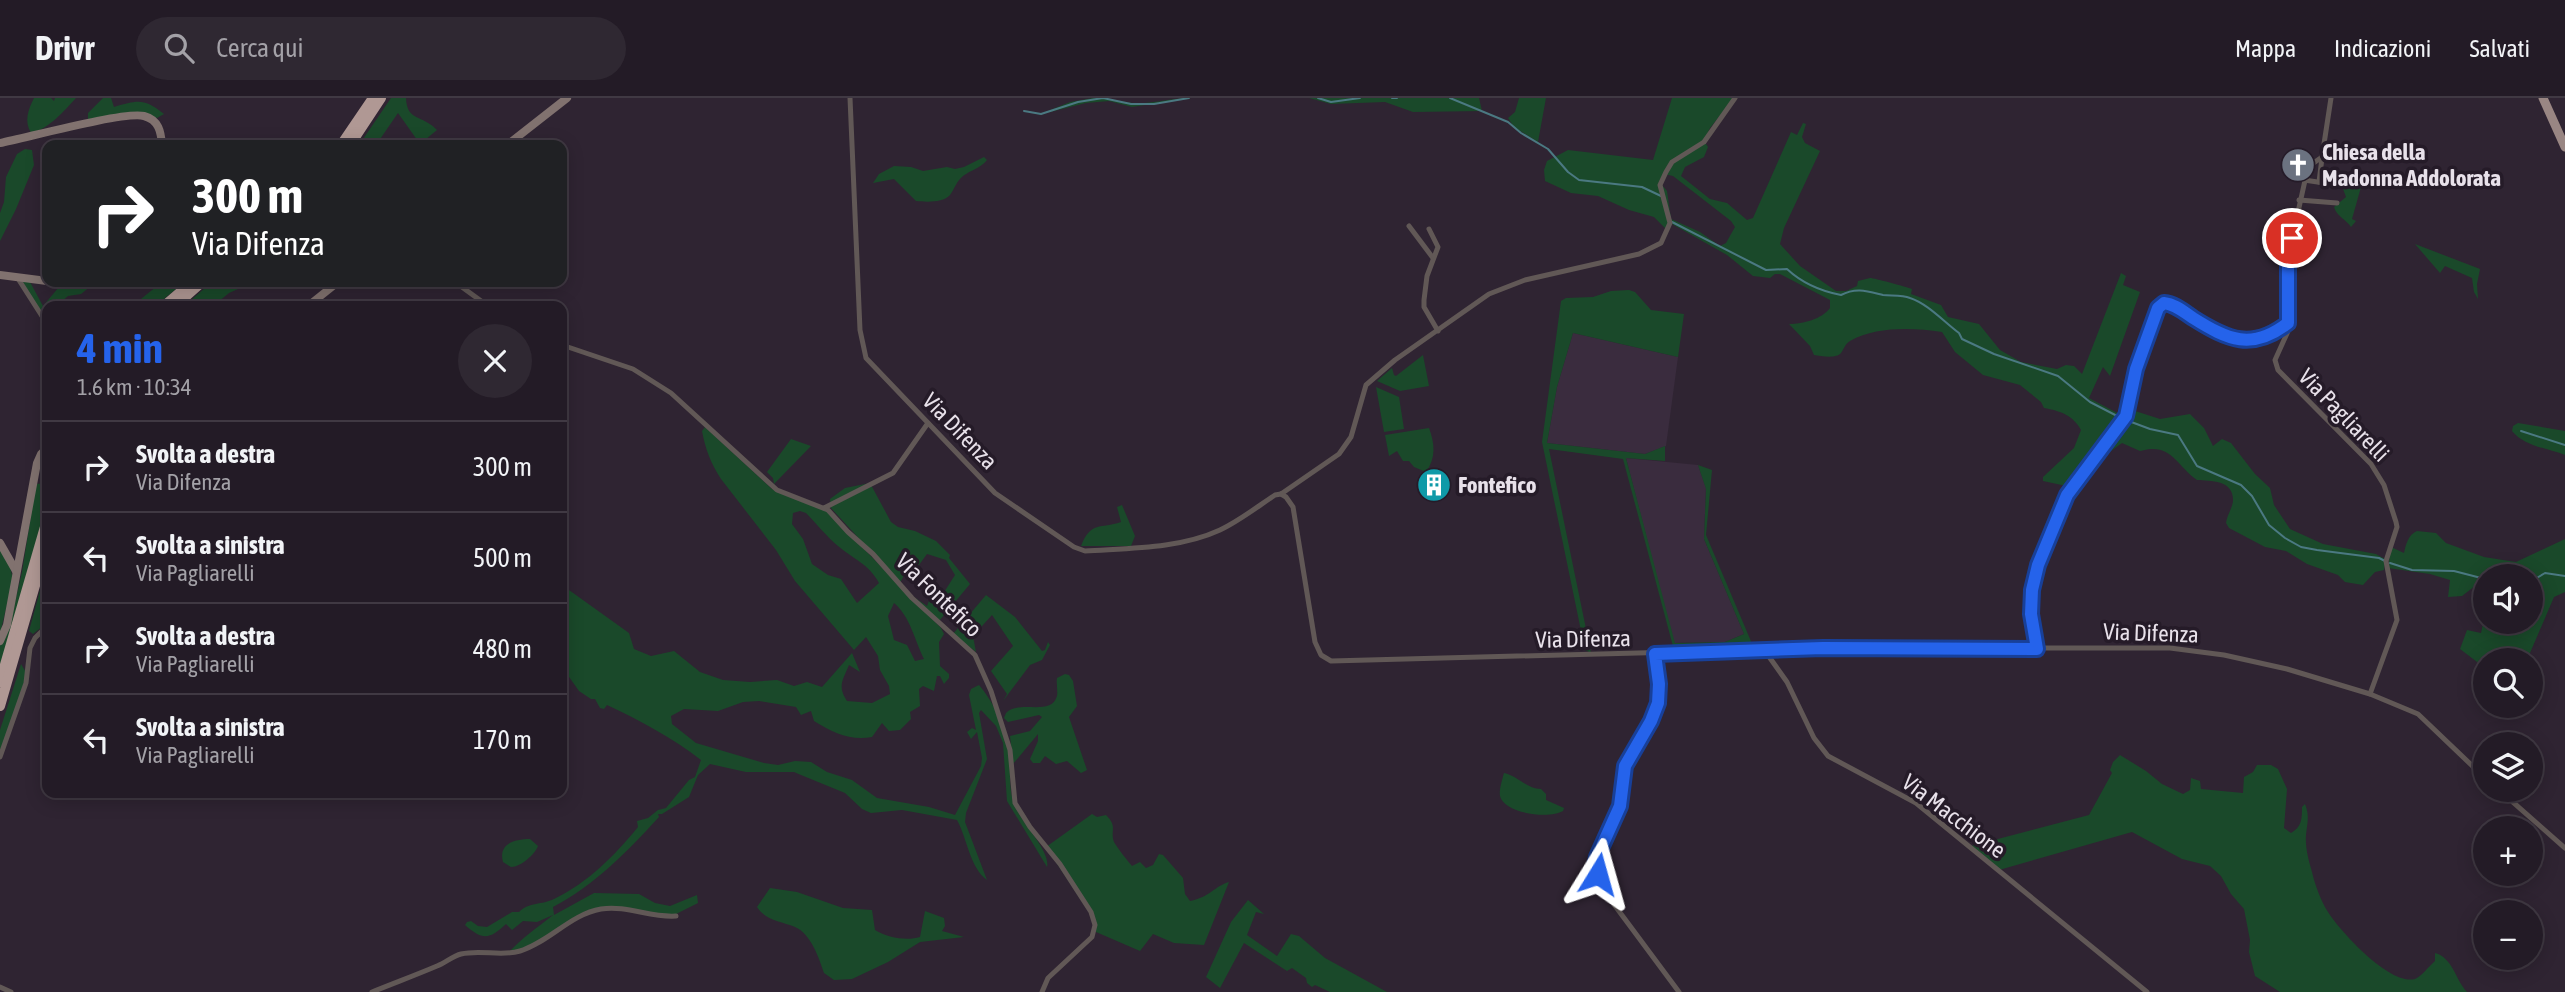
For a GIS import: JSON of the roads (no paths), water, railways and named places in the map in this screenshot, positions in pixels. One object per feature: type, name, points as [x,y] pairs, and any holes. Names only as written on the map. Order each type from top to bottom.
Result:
[{"type":"highway","points":[[344,140],[373,98]]},
{"type":"highway","points":[[353,140],[382,98]]},
{"type":"highway","points":[[170,301],[186,287]]},
{"type":"highway","points":[[181,301],[196,287]]},
{"type":"highway","points":[[0,682],[42,537]]},
{"type":"highway","points":[[0,706],[42,561]]},
{"type":"main road","points":[[513,140],[567,98]]},
{"type":"main road","points":[[2543,98],[2565,147]]},
{"type":"main road","points":[[0,143],[140,115],[157,124],[161,130],[162,140]]},
{"type":"main road","points":[[0,275],[42,280]]},
{"type":"main road","points":[[314,301],[332,287]]},
{"type":"main road","points":[[0,641],[7,625],[37,463],[42,453]]},
{"type":"main road","points":[[0,543],[16,571]]},
{"type":"street","name":"Via Difenza","points":[[849,98],[862,344],[866,358],[873,368],[1003,500],[1084,551],[1184,541],[1211,534],[1229,526],[1278,495],[1286,497],[1293,507],[1315,642],[1321,654],[1331,661],[1823,648],[2170,648],[2224,655],[2287,669],[2370,694],[2418,714],[2473,767]]},
{"type":"street","points":[[1278,495],[1339,454],[1351,438],[1366,385],[1395,360],[1489,294],[1525,281],[1651,250],[1661,243],[1670,223],[1660,185],[1672,162],[1704,142],[1735,98]]},
{"type":"street","name":"Via Pagliarelli","points":[[2319,183],[2329,98]]},
{"type":"street","name":"Via Pagliarelli","points":[[2322,157],[2308,167],[2299,200],[2288,257],[2289,329],[2275,360],[2278,370],[2371,464],[2379,475],[2397,527],[2386,567],[2397,620],[2370,694]]},
{"type":"street","points":[[2304,180],[2338,185]]},
{"type":"street","points":[[2299,200],[2337,203]]},
{"type":"street","points":[[1409,226],[1433,258]]},
{"type":"street","points":[[1429,229],[1438,247],[1427,276],[1424,307],[1438,331]]},
{"type":"street","points":[[17,276],[42,316]]},
{"type":"street","points":[[462,287],[481,301]]},
{"type":"street","points":[[2037,649],[2031,614],[2032,590],[2038,565],[2067,495],[2126,416],[2140,356],[2158,308],[2164,303],[2174,305],[2222,336],[2233,339],[2262,338],[2274,334],[2288,323]]},
{"type":"street","name":"Via Fontefico","points":[[567,347],[633,369],[671,393],[777,489],[824,508],[873,554],[912,598],[975,655],[1010,750],[1015,803],[1030,827],[1060,864],[1091,912],[1095,925],[1092,937],[1048,978],[1042,992]]},
{"type":"street","points":[[824,508],[893,473],[928,423]]},
{"type":"street","points":[[0,758],[26,682],[30,648],[34,638],[42,631]]},
{"type":"street","name":"Via Macchione","points":[[1765,651],[1787,682],[1801,706],[1814,738],[1828,756],[1916,803],[2147,992]]},
{"type":"street","points":[[1655,654],[1659,684],[1658,703],[1651,721],[1625,766],[1620,806],[1599,848],[1595,866],[1607,895],[1679,992]]},
{"type":"street","points":[[2513,802],[2565,848]]},
{"type":"street","points":[[372,992],[438,966],[462,953],[500,955],[519,952],[599,909],[676,916]]},
{"type":"street","points":[[0,986],[11,992]]},
{"type":"waterway","points":[[1024,111],[1041,114],[1078,102],[1103,98],[1131,104],[1154,104],[1189,98]]},
{"type":"waterway","points":[[1318,98],[1331,102],[1360,98]]},
{"type":"waterway","points":[[1392,98],[1397,98]]},
{"type":"waterway","points":[[1450,98],[1508,122],[1548,149],[1568,172],[1579,180],[1642,187],[1661,196]]},
{"type":"waterway","points":[[1672,222],[1766,270],[1787,269],[1806,283],[1826,291],[1841,295],[1862,290],[1904,296],[1917,301],[1959,333],[1962,339],[1994,354],[2058,376],[2090,402],[2121,418]]},
{"type":"waterway","points":[[2126,420],[2178,435],[2197,466],[2241,485],[2252,496],[2269,525],[2301,547],[2385,561]]},
{"type":"waterway","points":[[2521,431],[2565,445]]},
{"type":"waterway","points":[[2390,563],[2412,570],[2454,571],[2473,576]]},
{"type":"waterway","points":[[2543,574],[2565,576]]},
{"type":"place","name":"Chiesa della Madonna Addolorata","points":[[2298,165]]},
{"type":"place","name":"Fontefico","points":[[1434,485]]}]
